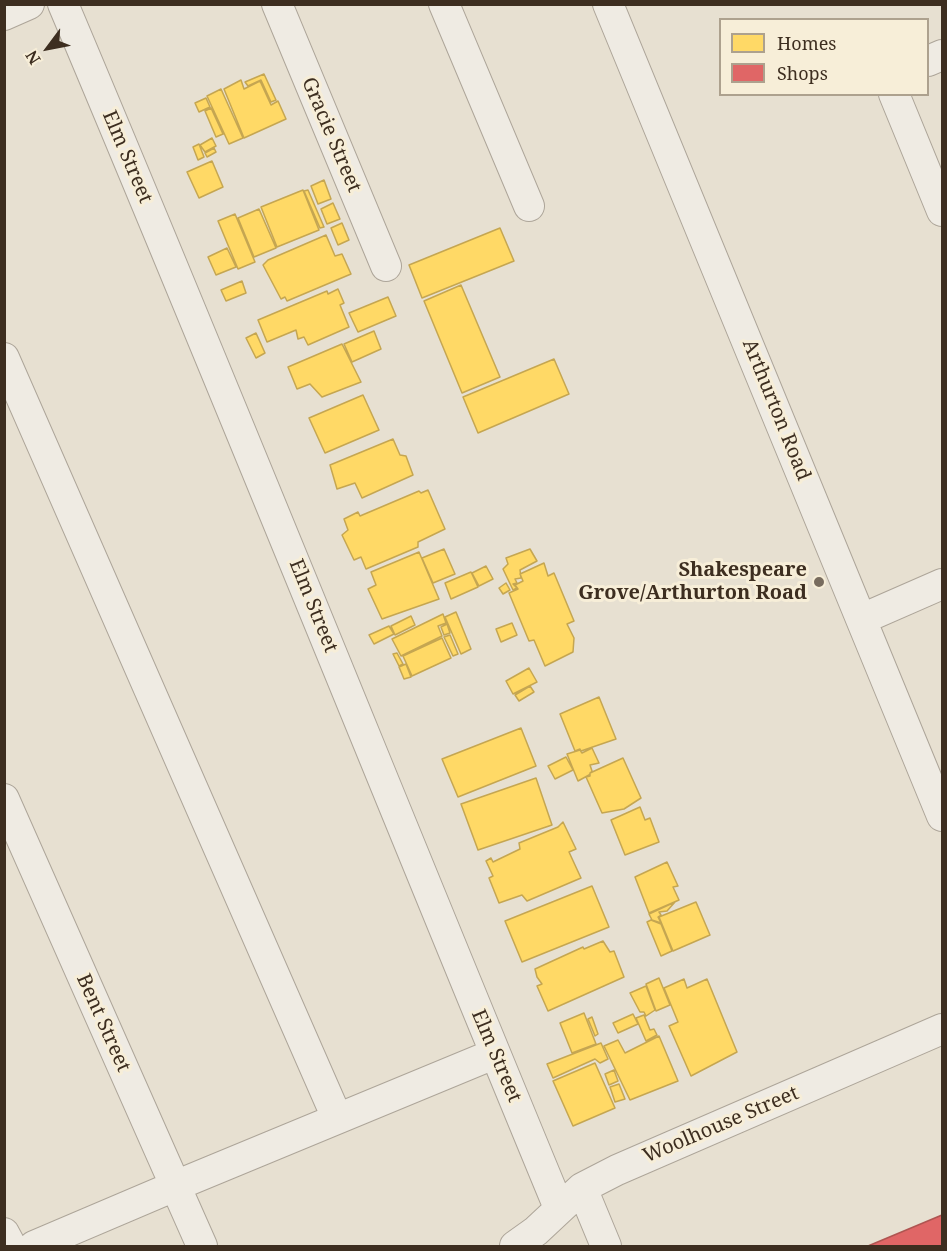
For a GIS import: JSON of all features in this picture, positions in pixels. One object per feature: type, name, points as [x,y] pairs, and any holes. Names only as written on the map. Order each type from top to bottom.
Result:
[{"type":"street","points":[[4,15],[29,4]]},
{"type":"street","name":"Elm Street","points":[[63,4],[304,584],[494,1054],[560,1208]]},
{"type":"street","name":"Gracie Street","points":[[277,4],[386,266]]},
{"type":"street","points":[[444,4],[529,206]]},
{"type":"street","name":"Arthurton Road","points":[[608,4],[942,816]]},
{"type":"street","points":[[895,96],[942,211]]},
{"type":"street","points":[[4,358],[337,1118]]},
{"type":"street","points":[[862,619],[942,584]]},
{"type":"street","name":"Bent Street","points":[[4,799],[202,1246]]},
{"type":"street","name":"Woolhouse Street","points":[[515,1246],[536,1231],[582,1188],[617,1170],[942,1029]]},
{"type":"street","points":[[34,1246],[494,1054]]},
{"type":"street","points":[[582,1188],[606,1246]]},
{"type":"street","points":[[4,1233],[10,1246]]},
{"type":"building: Homes","points":[[264,74],[276,100],[271,102],[261,80],[248,86],[245,82]]},
{"type":"building: Homes","points":[[241,80],[244,89],[260,81],[271,105],[278,101],[286,119],[244,138],[224,89]]},
{"type":"building: Homes","points":[[221,89],[243,138],[229,144],[207,96]]},
{"type":"building: Homes","points":[[206,98],[210,107],[199,112],[195,103]]},
{"type":"building: Homes","points":[[211,108],[223,134],[216,137],[205,111]]},
{"type":"building: Homes","points":[[212,138],[216,146],[205,152],[200,145]]},
{"type":"building: Homes","points":[[199,144],[204,157],[198,160],[193,147]]},
{"type":"building: Homes","points":[[214,148],[216,152],[207,157],[205,153]]},
{"type":"building: Homes","points":[[212,161],[223,187],[199,198],[187,172]]},
{"type":"building: Homes","points":[[324,180],[331,199],[318,204],[311,186]]},
{"type":"building: Homes","points":[[303,190],[319,230],[277,247],[261,207]]},
{"type":"building: Homes","points":[[308,190],[324,227],[320,228],[304,191]]},
{"type":"building: Homes","points":[[333,203],[340,219],[327,224],[321,209]]},
{"type":"building: Homes","points":[[259,209],[276,248],[254,257],[238,218]]},
{"type":"building: Homes","points":[[235,214],[255,262],[238,269],[218,221]]},
{"type":"building: Homes","points":[[342,223],[349,240],[338,245],[331,228]]},
{"type":"building: Homes","points":[[500,228],[514,261],[422,298],[409,265]]},
{"type":"building: Homes","points":[[326,235],[335,256],[342,254],[351,274],[287,301],[285,297],[281,299],[263,265],[268,260]]},
{"type":"building: Homes","points":[[227,248],[236,267],[216,275],[208,257]]},
{"type":"building: Homes","points":[[242,281],[246,293],[226,301],[221,290]]},
{"type":"building: Homes","points":[[461,285],[500,377],[462,393],[424,301]]},
{"type":"building: Homes","points":[[338,289],[344,303],[340,305],[349,327],[308,345],[304,337],[298,339],[296,330],[267,342],[258,320],[327,291],[328,294]]},
{"type":"building: Homes","points":[[388,297],[396,316],[358,332],[349,313]]},
{"type":"building: Homes","points":[[374,331],[381,349],[352,362],[344,344]]},
{"type":"building: Homes","points":[[256,333],[265,353],[256,358],[246,338]]},
{"type":"building: Homes","points":[[342,344],[361,382],[322,397],[310,384],[297,389],[288,367]]},
{"type":"building: Homes","points":[[554,359],[569,394],[478,433],[463,397]]},
{"type":"building: Homes","points":[[363,395],[379,430],[325,453],[309,418]]},
{"type":"building: Homes","points":[[393,439],[400,455],[406,456],[413,475],[362,498],[355,483],[337,489],[330,465]]},
{"type":"building: Homes","points":[[428,490],[445,529],[418,542],[418,547],[366,569],[361,557],[354,560],[342,535],[348,530],[344,519],[358,512],[360,516],[419,491],[421,493]]},
{"type":"building: Homes","points":[[444,549],[455,574],[433,583],[422,558]]},
{"type":"building: Homes","points":[[530,549],[537,561],[520,570],[521,578],[515,579],[517,583],[513,584],[517,588],[513,590],[503,569],[508,564],[506,558]]},
{"type":"building: Homes","points":[[419,552],[439,599],[382,619],[368,589],[376,585],[371,572]]},
{"type":"building: Homes","points":[[544,563],[548,576],[554,573],[574,621],[567,624],[574,638],[573,652],[545,666],[534,640],[529,641],[509,593],[518,589],[515,585],[523,581],[520,574]]},
{"type":"building: Homes","points":[[486,566],[493,579],[479,586],[472,573]]},
{"type":"building: Homes","points":[[471,572],[478,587],[451,599],[445,583]]},
{"type":"building: Homes","points":[[506,583],[510,590],[503,594],[499,588]]},
{"type":"building: Homes","points":[[456,612],[471,649],[461,654],[445,617]]},
{"type":"building: Homes","points":[[443,614],[446,623],[438,626],[442,636],[401,656],[392,639]]},
{"type":"building: Homes","points":[[411,616],[415,625],[395,635],[391,626]]},
{"type":"building: Homes","points":[[512,623],[517,635],[501,642],[496,629]]},
{"type":"building: Homes","points":[[447,624],[450,633],[444,635],[441,627]]},
{"type":"building: Homes","points":[[389,626],[394,634],[374,644],[369,635]]},
{"type":"building: Homes","points":[[450,635],[458,654],[453,656],[444,637]]},
{"type":"building: Homes","points":[[442,638],[451,658],[412,676],[403,656]]},
{"type":"building: Homes","points":[[397,653],[403,664],[399,666],[393,654]]},
{"type":"building: Homes","points":[[406,664],[411,677],[404,679],[399,667]]},
{"type":"building: Homes","points":[[529,668],[537,682],[513,694],[506,681]]},
{"type":"building: Homes","points":[[530,686],[534,692],[519,701],[515,695]]},
{"type":"building: Homes","points":[[599,697],[616,739],[575,751],[560,714]]},
{"type":"building: Homes","points":[[521,728],[536,766],[458,797],[442,759]]},
{"type":"building: Homes","points":[[592,748],[599,763],[590,765],[592,771],[589,775],[578,781],[567,754],[580,750],[582,753]]},
{"type":"building: Homes","points":[[566,757],[573,770],[555,779],[548,766]]},
{"type":"building: Homes","points":[[623,758],[641,798],[624,809],[602,813],[586,777]]},
{"type":"building: Homes","points":[[536,778],[552,825],[478,850],[461,804]]},
{"type":"building: Homes","points":[[640,807],[645,820],[650,818],[659,842],[625,855],[611,820]]},
{"type":"building: Homes","points":[[563,822],[576,849],[569,852],[581,878],[527,901],[522,895],[499,903],[489,878],[493,876],[486,861],[491,858],[493,862],[520,849],[519,843],[558,827]]},
{"type":"building: Homes","points":[[667,862],[678,886],[673,887],[679,900],[649,913],[635,877]]},
{"type":"building: Homes","points":[[592,886],[609,927],[522,962],[505,921]]},
{"type":"building: Homes","points":[[675,902],[667,911],[659,912],[661,915],[658,917],[661,923],[652,920],[649,914]]},
{"type":"building: Homes","points":[[696,902],[710,935],[673,951],[659,917]]},
{"type":"building: Homes","points":[[651,920],[661,924],[672,951],[661,956],[647,922]]},
{"type":"building: Homes","points":[[603,941],[610,952],[614,951],[624,977],[548,1011],[537,986],[542,984],[535,969],[583,947],[584,949]]},
{"type":"building: Homes","points":[[659,978],[670,1005],[656,1011],[646,984]]},
{"type":"building: Homes","points":[[684,979],[687,988],[707,979],[737,1052],[691,1076],[669,1026],[678,1022],[664,988]]},
{"type":"building: Homes","points":[[646,986],[655,1010],[646,1016],[644,1012],[640,1012],[630,993]]},
{"type":"building: Homes","points":[[584,1013],[596,1044],[572,1053],[560,1023]]},
{"type":"building: Homes","points":[[633,1014],[638,1024],[618,1033],[613,1023]]},
{"type":"building: Homes","points":[[644,1015],[650,1030],[654,1029],[657,1035],[646,1041],[636,1018]]},
{"type":"building: Homes","points":[[592,1017],[598,1034],[595,1036],[588,1019]]},
{"type":"building: Homes","points":[[659,1036],[678,1081],[630,1100],[604,1046],[618,1040],[625,1053]]},
{"type":"building: Homes","points":[[601,1043],[608,1059],[600,1063],[595,1059],[553,1078],[547,1064]]},
{"type":"building: Homes","points":[[595,1063],[615,1108],[573,1126],[553,1081]]},
{"type":"building: Homes","points":[[614,1070],[618,1081],[609,1085],[605,1074]]},
{"type":"building: Homes","points":[[619,1084],[625,1099],[615,1102],[610,1087]]},
{"type":"building: Shops","points":[[942,1215],[942,1246],[868,1246]]},
{"type":"place","name":"Shakespeare Grove/Arthurton Road","points":[[819,582]]}]
